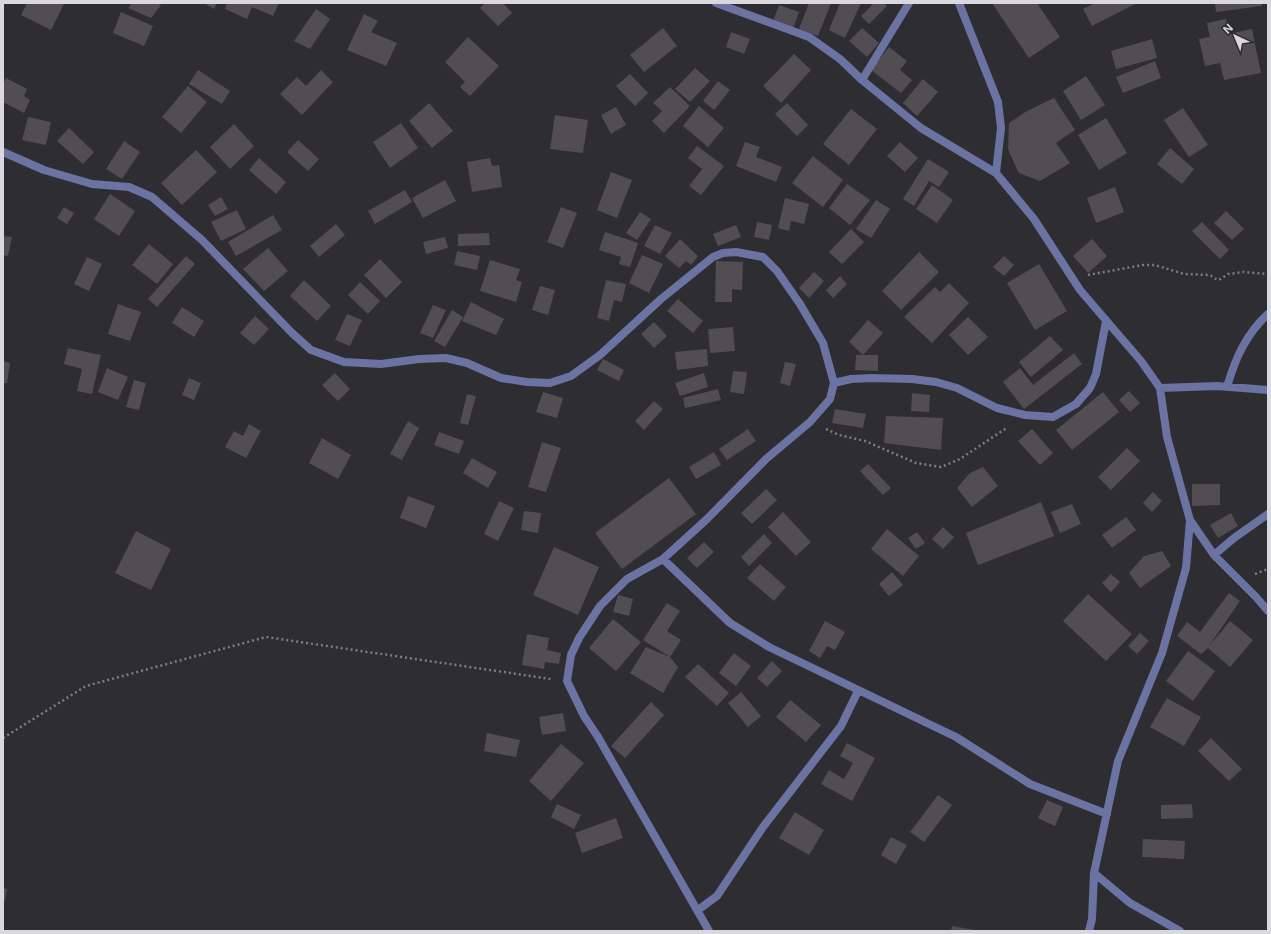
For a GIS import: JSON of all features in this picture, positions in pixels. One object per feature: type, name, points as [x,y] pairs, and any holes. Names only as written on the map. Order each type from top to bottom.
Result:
[{"type":"street","points":[[716,3],[809,38],[840,59],[862,80],[921,128],[996,173],[1034,219],[1080,290],[1141,361],[1160,388],[1167,437],[1190,520],[1214,555],[1268,611]]},
{"type":"street","points":[[862,80],[909,3]]},
{"type":"street","points":[[958,3],[998,102],[1001,128],[996,173]]},
{"type":"street","points":[[3,152],[44,170],[92,184],[129,187],[152,197],[202,240],[311,350],[344,362],[381,364],[419,359],[446,358],[467,363],[501,378],[527,382],[550,383],[571,376],[600,355],[661,299],[713,257],[723,253],[736,252],[762,257],[777,271],[800,304],[823,343],[834,383],[830,399],[810,422],[766,459],[707,519],[663,559],[627,579],[600,606],[579,638],[572,656],[567,681],[584,716],[598,737],[709,931]]},
{"type":"street","points":[[1227,387],[1240,349],[1258,323],[1268,314]]},
{"type":"street","points":[[834,383],[871,378],[912,379],[936,382],[957,388],[997,408],[1025,415],[1053,417],[1076,404],[1090,388],[1096,374],[1106,322]]},
{"type":"street","points":[[1160,388],[1227,387],[1268,390]]},
{"type":"street","points":[[1214,555],[1234,538],[1268,514]]},
{"type":"street","points":[[1089,931],[1092,919],[1094,873],[1118,761],[1162,653],[1186,568],[1190,520]]},
{"type":"street","points":[[663,559],[730,623],[769,648],[858,691],[919,718],[956,737],[1030,784],[1107,814]]},
{"type":"street","points":[[698,910],[717,896],[763,827],[841,726],[858,691]]},
{"type":"street","points":[[1094,873],[1130,903],[1180,931]]},
{"type":"path","points":[[1072,278],[1143,265],[1155,265],[1184,274],[1210,274],[1219,280],[1228,274],[1243,272],[1268,274]]},
{"type":"path","points":[[810,422],[839,435],[865,441],[916,463],[941,467],[960,459],[1025,415]]},
{"type":"path","points":[[3,738],[86,686],[266,637],[567,681]]},
{"type":"building","points":[[27,3],[64,4],[51,30],[21,15]]},
{"type":"building","points":[[132,3],[157,3],[161,5],[151,18],[128,8]]},
{"type":"building","points":[[204,3],[217,3],[214,9]]},
{"type":"building","points":[[227,3],[279,3],[273,16],[252,7],[247,19],[225,9]]},
{"type":"building","points":[[485,3],[503,3],[512,13],[498,26],[480,8]]},
{"type":"building","points":[[809,3],[831,3],[818,36],[799,29]]},
{"type":"building","points":[[840,3],[861,3],[845,38],[829,30]]},
{"type":"building","points":[[874,3],[884,3],[887,6],[869,24],[861,16]]},
{"type":"building","points":[[992,3],[1037,3],[1060,37],[1029,58]]},
{"type":"building","points":[[1095,3],[1137,3],[1092,26],[1083,9]]},
{"type":"building","points":[[1215,3],[1262,3],[1262,6],[1216,12]]},
{"type":"building","points":[[779,5],[799,12],[793,29],[773,21]]},
{"type":"building","points":[[316,9],[330,19],[310,49],[294,41]]},
{"type":"building","points":[[121,12],[153,26],[144,46],[113,33]]},
{"type":"building","points":[[364,14],[378,21],[371,32],[397,43],[386,66],[347,50]]},
{"type":"building","points":[[1226,19],[1229,34],[1252,29],[1261,73],[1224,80],[1220,63],[1205,66],[1199,39],[1210,37],[1207,23]]},
{"type":"building","points":[[663,28],[677,46],[644,72],[630,55]]},
{"type":"building","points":[[862,28],[879,43],[867,57],[849,41]]},
{"type":"building","points":[[731,32],[750,39],[744,54],[726,47]]},
{"type":"building","points":[[468,37],[499,66],[470,96],[460,87],[465,82],[445,62]]},
{"type":"building","points":[[1152,39],[1157,58],[1116,69],[1111,51]]},
{"type":"building","points":[[889,47],[907,61],[900,70],[912,80],[901,93],[871,70]]},
{"type":"building","points":[[794,54],[811,70],[781,103],[763,86]]},
{"type":"building","points":[[1155,61],[1161,78],[1123,93],[1116,77]]},
{"type":"building","points":[[695,68],[710,81],[690,102],[675,89]]},
{"type":"building","points":[[198,70],[230,91],[222,104],[189,84]]},
{"type":"building","points":[[321,70],[333,82],[302,115],[280,94],[297,77],[306,86]]},
{"type":"building","points":[[630,74],[648,93],[635,106],[616,86]]},
{"type":"building","points":[[1086,76],[1105,105],[1081,120],[1063,91]]},
{"type":"building","points":[[6,78],[27,89],[24,96],[30,100],[24,113],[3,102],[3,84]]},
{"type":"building","points":[[923,79],[938,92],[917,116],[903,103]]},
{"type":"building","points":[[718,81],[730,90],[714,110],[703,101]]},
{"type":"building","points":[[188,86],[207,102],[181,133],[162,117]]},
{"type":"building","points":[[670,87],[690,106],[664,133],[652,121],[662,111],[653,103]]},
{"type":"building","points":[[1054,98],[1075,130],[1056,143],[1070,163],[1040,181],[1019,173],[1008,149],[1009,123],[1027,111]]},
{"type":"building","points":[[429,103],[453,131],[432,148],[409,121]]},
{"type":"building","points":[[787,103],[808,125],[797,136],[775,114]]},
{"type":"building","points":[[699,106],[724,128],[708,147],[683,126]]},
{"type":"building","points":[[616,107],[626,125],[611,134],[601,115]]},
{"type":"building","points":[[1183,108],[1208,145],[1189,157],[1164,120]]},
{"type":"building","points":[[851,109],[877,129],[849,165],[823,144]]},
{"type":"building","points":[[555,115],[588,120],[583,153],[550,149]]},
{"type":"building","points":[[28,117],[51,122],[46,145],[22,140]]},
{"type":"building","points":[[1106,118],[1127,153],[1099,170],[1078,135]]},
{"type":"building","points":[[401,123],[418,148],[390,168],[373,142]]},
{"type":"building","points":[[234,124],[254,146],[230,169],[210,147]]},
{"type":"building","points":[[69,128],[94,152],[83,164],[57,141]]},
{"type":"building","points":[[298,140],[319,159],[308,171],[287,152]]},
{"type":"building","points":[[124,141],[140,152],[122,179],[106,169]]},
{"type":"building","points":[[745,142],[760,147],[756,157],[782,167],[776,182],[736,166]]},
{"type":"building","points":[[900,142],[918,158],[905,172],[887,156]]},
{"type":"building","points":[[697,146],[724,166],[701,195],[689,186],[702,169],[688,158]]},
{"type":"building","points":[[1170,148],[1194,169],[1182,184],[1157,164]]},
{"type":"building","points":[[196,150],[217,172],[182,205],[161,183]]},
{"type":"building","points":[[813,156],[843,180],[823,207],[792,183]]},
{"type":"building","points":[[259,158],[286,182],[276,194],[249,170]]},
{"type":"building","points":[[490,158],[492,166],[499,165],[502,187],[472,192],[467,162]]},
{"type":"building","points":[[928,159],[949,172],[939,187],[929,181],[914,206],[903,199]]},
{"type":"building","points":[[611,172],[632,180],[617,218],[597,210]]},
{"type":"building","points":[[445,180],[456,201],[423,218],[412,198]]},
{"type":"building","points":[[847,184],[870,200],[850,225],[829,208]]},
{"type":"building","points":[[932,185],[953,200],[937,223],[916,209]]},
{"type":"building","points":[[1115,187],[1124,212],[1096,223],[1087,198]]},
{"type":"building","points":[[405,190],[412,202],[375,224],[368,211]]},
{"type":"building","points":[[110,194],[135,211],[119,236],[94,219]]},
{"type":"building","points":[[221,197],[228,209],[215,216],[208,205]]},
{"type":"building","points":[[785,198],[809,204],[804,224],[791,221],[789,231],[778,228]]},
{"type":"building","points":[[876,200],[890,209],[871,238],[856,229]]},
{"type":"building","points":[[64,207],[74,213],[67,224],[57,218]]},
{"type":"building","points":[[561,207],[577,213],[563,248],[547,242]]},
{"type":"building","points":[[237,210],[246,229],[221,241],[211,222]]},
{"type":"building","points":[[1226,211],[1244,229],[1232,240],[1214,223]]},
{"type":"building","points":[[640,212],[651,219],[637,240],[626,233]]},
{"type":"building","points":[[273,215],[282,230],[236,256],[228,242]]},
{"type":"building","points":[[757,222],[772,225],[769,240],[754,237]]},
{"type":"building","points":[[1202,222],[1229,250],[1220,259],[1192,231]]},
{"type":"building","points":[[336,224],[345,235],[319,257],[310,246]]},
{"type":"building","points":[[655,225],[672,233],[660,254],[644,246]]},
{"type":"building","points":[[736,225],[741,237],[718,246],[713,234]]},
{"type":"building","points":[[851,229],[864,242],[842,264],[829,252]]},
{"type":"building","points":[[605,232],[638,243],[630,267],[619,264],[621,257],[599,250]]},
{"type":"building","points":[[489,233],[490,245],[458,246],[458,234]]},
{"type":"building","points":[[3,236],[12,237],[8,256],[3,255]]},
{"type":"building","points":[[445,237],[448,248],[426,254],[423,242]]},
{"type":"building","points":[[680,239],[698,256],[691,265],[686,261],[679,268],[665,256]]},
{"type":"building","points":[[1092,239],[1107,256],[1088,273],[1073,256]]},
{"type":"building","points":[[149,244],[173,264],[157,284],[132,265]]},
{"type":"building","points":[[268,248],[288,271],[264,291],[243,269]]},
{"type":"building","points":[[457,251],[480,256],[477,270],[454,265]]},
{"type":"building","points":[[919,252],[939,272],[901,310],[882,291]]},
{"type":"building","points":[[642,255],[663,264],[649,293],[629,283]]},
{"type":"building","points":[[186,256],[195,264],[157,307],[148,299]]},
{"type":"building","points":[[1004,256],[1014,265],[1004,276],[993,267]]},
{"type":"building","points":[[87,257],[102,264],[89,291],[74,284]]},
{"type":"building","points":[[380,259],[402,282],[386,298],[364,275]]},
{"type":"building","points":[[490,260],[520,269],[516,280],[522,282],[516,302],[480,291]]},
{"type":"building","points":[[716,261],[743,262],[742,290],[732,289],[732,302],[715,302]]},
{"type":"building","points":[[1039,264],[1067,311],[1035,330],[1007,283]]},
{"type":"building","points":[[814,272],[824,281],[809,298],[799,288]]},
{"type":"building","points":[[840,276],[847,284],[833,298],[826,290]]},
{"type":"building","points":[[304,280],[331,306],[317,321],[290,296]]},
{"type":"building","points":[[606,280],[626,284],[622,302],[614,300],[609,321],[597,318]]},
{"type":"building","points":[[360,282],[380,301],[368,314],[348,295]]},
{"type":"building","points":[[949,283],[969,303],[932,343],[904,317],[935,287],[940,292]]},
{"type":"building","points":[[540,286],[555,290],[548,315],[532,310]]},
{"type":"building","points":[[678,299],[703,321],[693,333],[667,311]]},
{"type":"building","points":[[471,302],[504,319],[496,335],[462,321]]},
{"type":"building","points":[[118,304],[141,312],[130,341],[108,334]]},
{"type":"building","points":[[433,305],[446,310],[433,338],[420,333]]},
{"type":"building","points":[[182,307],[204,321],[194,337],[172,323]]},
{"type":"building","points":[[452,310],[463,317],[445,347],[434,341]]},
{"type":"building","points":[[347,314],[362,320],[350,346],[335,340]]},
{"type":"building","points":[[255,316],[269,329],[254,345],[240,333]]},
{"type":"building","points":[[968,317],[988,337],[968,355],[949,335]]},
{"type":"building","points":[[868,320],[883,333],[863,355],[849,342]]},
{"type":"building","points":[[654,322],[667,336],[654,348],[641,334]]},
{"type":"building","points":[[733,327],[735,351],[710,353],[708,329]]},
{"type":"building","points":[[1050,336],[1063,350],[1031,377],[1019,362]]},
{"type":"building","points":[[68,348],[101,355],[92,394],[77,391],[82,369],[64,364]]},
{"type":"building","points":[[707,349],[708,366],[677,370],[675,352]]},
{"type":"building","points":[[1074,353],[1082,364],[1024,409],[1003,382],[1020,368],[1033,385]]},
{"type":"building","points":[[856,355],[878,355],[878,371],[855,370]]},
{"type":"building","points":[[603,359],[624,370],[619,381],[597,370]]},
{"type":"building","points":[[3,361],[10,363],[7,383],[3,383]]},
{"type":"building","points":[[785,362],[796,364],[790,386],[780,383]]},
{"type":"building","points":[[107,368],[128,377],[118,400],[98,392]]},
{"type":"building","points":[[733,371],[747,372],[744,394],[730,392]]},
{"type":"building","points":[[335,373],[350,389],[338,401],[322,385]]},
{"type":"building","points":[[704,373],[708,387],[680,396],[675,383]]},
{"type":"building","points":[[189,378],[201,383],[194,400],[182,395]]},
{"type":"building","points":[[134,380],[146,383],[139,410],[126,407]]},
{"type":"building","points":[[718,389],[721,400],[685,408],[683,398]]},
{"type":"building","points":[[1129,391],[1140,403],[1130,412],[1119,400]]},
{"type":"building","points":[[543,392],[563,398],[557,418],[536,412]]},
{"type":"building","points":[[1103,392],[1119,412],[1072,450],[1056,430]]},
{"type":"building","points":[[912,393],[930,395],[929,412],[911,411]]},
{"type":"building","points":[[467,394],[476,396],[468,425],[460,423]]},
{"type":"building","points":[[654,401],[663,409],[644,430],[635,421]]},
{"type":"building","points":[[835,409],[866,414],[863,428],[832,423]]},
{"type":"building","points":[[886,416],[943,418],[941,450],[884,443]]},
{"type":"building","points":[[408,421],[419,428],[402,460],[390,454]]},
{"type":"building","points":[[249,424],[261,431],[246,458],[225,447],[234,431],[243,436]]},
{"type":"building","points":[[748,429],[756,441],[727,460],[719,449]]},
{"type":"building","points":[[1032,429],[1053,453],[1040,465],[1018,441]]},
{"type":"building","points":[[439,432],[464,441],[459,454],[434,445]]},
{"type":"building","points":[[322,438],[351,455],[338,479],[309,463]]},
{"type":"building","points":[[542,442],[561,448],[546,492],[528,487]]},
{"type":"building","points":[[1127,448],[1140,461],[1111,490],[1098,477]]},
{"type":"building","points":[[714,452],[721,465],[696,479],[689,467]]},
{"type":"building","points":[[472,458],[497,472],[488,488],[463,473]]},
{"type":"building","points":[[868,464],[891,488],[883,495],[860,471]]},
{"type":"building","points":[[983,467],[998,486],[972,507],[957,488],[970,473]]},
{"type":"building","points":[[669,478],[696,514],[622,569],[595,533]]},
{"type":"building","points":[[1192,484],[1220,484],[1220,505],[1192,506]]},
{"type":"building","points":[[766,489],[777,500],[752,524],[741,513]]},
{"type":"building","points":[[1153,492],[1162,501],[1152,512],[1143,503]]},
{"type":"building","points":[[408,496],[435,506],[426,528],[400,518]]},
{"type":"building","points":[[499,501],[514,508],[498,541],[484,534]]},
{"type":"building","points":[[1041,502],[1054,536],[978,565],[966,533]]},
{"type":"building","points":[[1072,504],[1081,524],[1060,533],[1051,512]]},
{"type":"building","points":[[524,511],[541,513],[538,533],[521,530]]},
{"type":"building","points":[[783,512],[811,542],[796,556],[768,527]]},
{"type":"building","points":[[1231,513],[1238,526],[1218,538],[1210,525]]},
{"type":"building","points":[[1126,517],[1136,530],[1112,548],[1102,535]]},
{"type":"building","points":[[943,527],[954,537],[943,549],[932,539]]},
{"type":"building","points":[[887,529],[919,556],[903,576],[871,549]]},
{"type":"building","points":[[136,531],[171,549],[151,590],[115,573]]},
{"type":"building","points":[[917,532],[925,543],[916,549],[908,538]]},
{"type":"building","points":[[764,534],[772,543],[749,566],[741,557]]},
{"type":"building","points":[[704,542],[714,552],[697,568],[687,558]]},
{"type":"building","points":[[554,547],[599,567],[578,615],[533,595]]},
{"type":"building","points":[[1162,551],[1171,566],[1140,588],[1129,573],[1144,556]]},
{"type":"building","points":[[760,564],[786,587],[774,601],[747,578]]},
{"type":"building","points":[[892,572],[903,585],[889,596],[879,584]]},
{"type":"building","points":[[1111,574],[1120,582],[1111,592],[1102,583]]},
{"type":"building","points":[[1229,593],[1240,601],[1209,646],[1230,621],[1253,640],[1230,667],[1208,648],[1201,654],[1177,636],[1187,622],[1200,632]]},
{"type":"building","points":[[1088,594],[1132,634],[1106,661],[1063,621]]},
{"type":"building","points":[[618,595],[633,599],[629,616],[613,612]]},
{"type":"building","points":[[667,603],[680,611],[667,631],[681,640],[670,657],[643,640]]},
{"type":"building","points":[[613,619],[641,642],[616,671],[589,648]]},
{"type":"building","points":[[825,621],[845,632],[835,650],[827,646],[820,658],[809,651]]},
{"type":"building","points":[[1140,633],[1149,641],[1137,654],[1128,646]]},
{"type":"building","points":[[527,634],[549,638],[547,650],[561,653],[559,664],[545,662],[544,669],[522,665]]},
{"type":"building","points":[[646,647],[670,657],[678,667],[663,693],[630,673]]},
{"type":"building","points":[[1188,651],[1215,671],[1193,701],[1166,681]]},
{"type":"building","points":[[734,653],[751,666],[736,686],[719,673]]},
{"type":"building","points":[[772,661],[782,671],[767,687],[757,678]]},
{"type":"building","points":[[698,664],[729,693],[717,706],[685,677]]},
{"type":"building","points":[[741,692],[761,716],[748,727],[728,703]]},
{"type":"building","points":[[1167,698],[1201,717],[1184,746],[1150,727]]},
{"type":"building","points":[[790,700],[821,725],[806,742],[776,717]]},
{"type":"building","points":[[651,702],[664,715],[625,758],[611,746]]},
{"type":"building","points":[[563,713],[566,731],[542,735],[539,717]]},
{"type":"building","points":[[487,733],[520,740],[516,757],[484,751]]},
{"type":"building","points":[[1211,738],[1242,769],[1229,781],[1198,751]]},
{"type":"building","points":[[847,743],[875,758],[852,801],[821,784],[829,770],[844,779],[853,763],[840,756]]},
{"type":"building","points":[[561,744],[584,763],[551,801],[529,781]]},
{"type":"building","points":[[938,795],[952,805],[924,842],[910,832]]},
{"type":"building","points":[[1047,800],[1063,807],[1055,826],[1038,818]]},
{"type":"building","points":[[557,804],[581,815],[574,829],[551,817]]},
{"type":"building","points":[[1192,804],[1193,818],[1161,819],[1161,805]]},
{"type":"building","points":[[795,812],[824,830],[809,855],[779,838]]},
{"type":"building","points":[[616,818],[623,838],[582,853],[575,833]]},
{"type":"building","points":[[891,837],[907,845],[896,864],[881,855]]},
{"type":"building","points":[[1143,839],[1185,841],[1184,859],[1142,857]]},
{"type":"building","points":[[3,888],[7,889],[4,904],[3,904]]},
{"type":"building","points":[[952,926],[975,930],[975,931],[951,931]]}]
